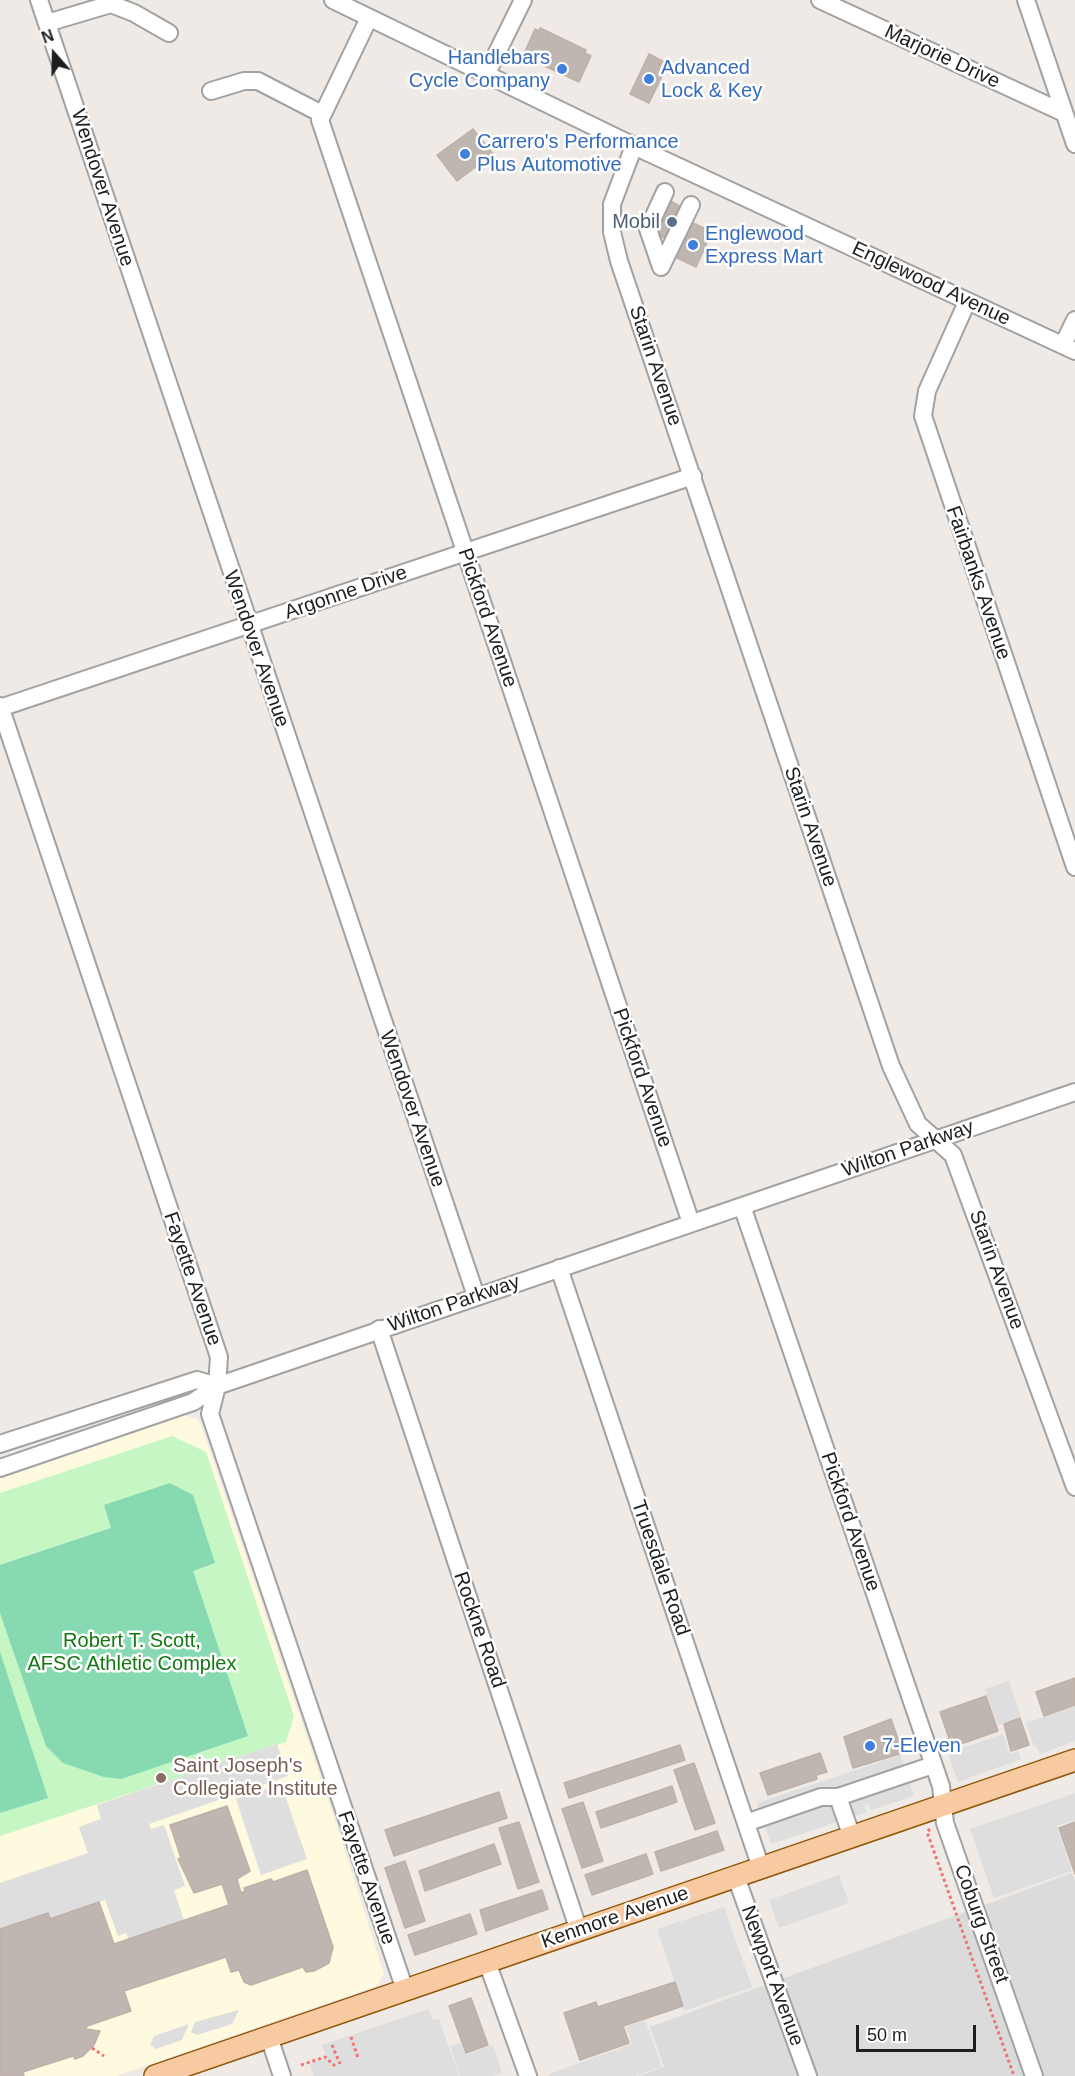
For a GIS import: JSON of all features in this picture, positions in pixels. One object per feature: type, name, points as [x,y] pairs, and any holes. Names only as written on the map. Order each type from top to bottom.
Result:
[{"type":"main road","name":"Kenmore Avenue","points":[[162,2075],[1075,1761]]},
{"type":"street","name":"Wendover Avenue","points":[[39,0],[248,626],[476,1296]]},
{"type":"street","name":"Englewood Avenue","points":[[333,0],[634,146],[1069,348]]},
{"type":"street","points":[[486,73],[523,0]]},
{"type":"street","name":"Marjorie Drive","points":[[820,0],[1064,113]]},
{"type":"street","points":[[1026,0],[1075,144]]},
{"type":"street","points":[[47,23],[111,4],[169,33]]},
{"type":"street","points":[[211,91],[244,81],[258,81],[322,114],[369,18]]},
{"type":"street","name":"Pickford Avenue","points":[[322,114],[320,120],[691,1223]]},
{"type":"street","name":"Starin Avenue","points":[[634,146],[620,177],[612,204],[612,232],[619,261],[891,1066],[918,1124],[938,1139],[953,1155],[1075,1487]]},
{"type":"street","points":[[665,192],[648,229],[661,267],[691,205]]},
{"type":"street","name":"Fairbanks Avenue","points":[[967,302],[927,391],[922,416],[1075,867]]},
{"type":"street","points":[[1069,348],[1075,320]]},
{"type":"street","name":"Argonne Drive","points":[[0,708],[693,476]]},
{"type":"street","name":"Fayette Avenue","points":[[0,708],[219,1357],[217,1386],[210,1414],[405,1990]]},
{"type":"street","name":"Wilton Parkway","points":[[0,1468],[193,1402],[217,1386],[379,1329],[1075,1092]]},
{"type":"street","name":"Pickford Avenue","points":[[742,1206],[941,1786],[943,1806]]},
{"type":"street","name":"Truesdale Road","points":[[559,1268],[761,1868]]},
{"type":"street","name":"Rockne Road","points":[[379,1329],[579,1931]]},
{"type":"street","name":"Wilton Parkway","points":[[0,1444],[198,1380],[217,1386]]},
{"type":"street","points":[[746,1823],[821,1797],[838,1797],[933,1765]]},
{"type":"street","points":[[838,1797],[852,1837]]},
{"type":"street","name":"Coburg Street","points":[[943,1806],[945,1823],[1034,2076]]},
{"type":"street","name":"Newport Avenue","points":[[736,1877],[808,2076]]},
{"type":"street","points":[[487,1962],[528,2076]]},
{"type":"street","points":[[269,2037],[282,2076]]},
{"type":"path","name":"Coburg Street","points":[[927,1832],[1014,2076]]},
{"type":"path","points":[[351,2037],[358,2058]]},
{"type":"path","points":[[332,2045],[340,2064]]},
{"type":"path","points":[[92,2048],[104,2056]]},
{"type":"path","points":[[301,2065],[325,2057],[335,2066]]},
{"type":"shaded area","name":"Saint Joseph's Collegiate Institute","points":[[184,1415],[197,1419],[201,1425],[337,1826],[384,1974],[374,1987],[116,2076],[0,2076],[0,1478]]},
{"type":"shaded area","points":[[1009,1681],[1021,1717],[998,1725],[985,1689]]},
{"type":"shaded area","points":[[1075,1706],[1075,1741],[1040,1754],[1036,1745],[1034,1746],[1026,1723]]},
{"type":"shaded area","points":[[1003,1734],[1010,1754],[1018,1751],[1021,1759],[958,1782],[948,1753]]},
{"type":"shaded area","points":[[277,1744],[288,1776],[149,1824],[151,1829],[164,1825],[185,1886],[174,1890],[184,1921],[129,1939],[126,1933],[118,1936],[105,1900],[50,1919],[48,1913],[0,1929],[0,1883],[88,1853],[79,1827],[101,1819],[97,1805]]},
{"type":"shaded area","points":[[901,1755],[914,1796],[871,1810],[868,1804],[864,1805],[867,1812],[771,1844],[757,1803]]},
{"type":"shaded area","points":[[281,1784],[307,1859],[261,1875],[236,1799]]},
{"type":"shaded area","points":[[1075,1793],[1075,1820],[1057,1826],[1072,1871],[994,1898],[970,1829]]},
{"type":"shaded area","points":[[1072,1873],[1075,1881],[1075,2076],[638,2076],[664,2067],[650,2027]]},
{"type":"shaded area","points":[[839,1875],[849,1903],[779,1928],[769,1900]]},
{"type":"shaded area","points":[[724,1907],[752,1987],[684,2011],[657,1929]]},
{"type":"shaded area","points":[[429,2009],[433,2020],[439,2019],[459,2076],[314,2076],[310,2064],[327,2058],[322,2045]]},
{"type":"shaded area","points":[[239,2010],[232,2024],[197,2035],[191,2032],[195,2022]]},
{"type":"shaded area","points":[[645,2020],[662,2067],[635,2076],[549,2076],[549,2074],[632,2044],[626,2027]]},
{"type":"shaded area","points":[[189,2024],[182,2040],[156,2049],[150,2045],[154,2036]]},
{"type":"shaded area","points":[[461,2043],[466,2055],[493,2045],[502,2073],[494,2076],[460,2076],[450,2046]]},
{"type":"green space","name":"Robert T. Scott, AFSC Athletic Complex","points":[[172,1436],[206,1452],[294,1716],[286,1742],[0,1836],[0,1493]]},
{"type":"green space","points":[[170,1483],[193,1495],[215,1563],[193,1571],[248,1736],[121,1779],[104,1777],[63,1763],[46,1746],[0,1613],[0,1565],[111,1528],[104,1505]]},
{"type":"green space","points":[[0,1652],[48,1798],[0,1813]]},
{"type":"building","points":[[540,28],[586,50],[585,53],[591,56],[579,82],[523,56],[535,29],[539,31]]},
{"type":"building","name":"Advanced Lock & Key","points":[[649,54],[668,64],[649,103],[630,94]]},
{"type":"building","name":"Carrero's Performance Plus Automotive","points":[[473,129],[493,154],[457,181],[437,155]]},
{"type":"building","name":"Mobil","points":[[672,202],[687,210],[672,242],[657,234]]},
{"type":"building","name":"Englewood Express Mart","points":[[691,222],[712,232],[696,267],[675,257]]},
{"type":"building","points":[[1075,1678],[1075,1705],[1044,1716],[1036,1692]]},
{"type":"building","points":[[986,1696],[998,1731],[952,1747],[940,1712]]},
{"type":"building","points":[[1020,1718],[1029,1745],[1011,1751],[1004,1724]]},
{"type":"building","points":[[891,1719],[903,1753],[853,1768],[844,1737]]},
{"type":"building","points":[[680,1745],[685,1760],[569,1798],[564,1783]]},
{"type":"building","points":[[820,1753],[827,1772],[816,1775],[817,1779],[768,1795],[760,1773]]},
{"type":"building","points":[[694,1763],[715,1823],[695,1830],[674,1770]]},
{"type":"building","points":[[672,1786],[677,1802],[601,1828],[596,1812]]},
{"type":"building","points":[[499,1792],[507,1818],[394,1856],[385,1830]]},
{"type":"building","points":[[583,1802],[603,1861],[582,1868],[562,1809]]},
{"type":"building","name":"Saint Joseph's Collegiate Institute","points":[[227,1806],[250,1871],[237,1879],[241,1893],[245,1891],[244,1888],[271,1879],[273,1882],[307,1870],[333,1947],[329,1963],[314,1971],[306,1972],[303,1967],[251,1985],[244,1982],[239,1970],[231,1972],[226,1957],[124,1991],[131,2011],[87,2026],[86,2029],[100,2031],[94,2045],[83,2056],[75,2059],[73,2056],[23,2072],[24,2076],[0,2076],[0,1929],[48,1913],[50,1919],[99,1902],[114,1944],[229,1905],[222,1884],[194,1893],[178,1859],[181,1858],[170,1825]]},
{"type":"building","points":[[519,1822],[539,1882],[518,1889],[499,1828]]},
{"type":"building","points":[[1075,1822],[1075,1874],[1059,1828]]},
{"type":"building","points":[[717,1831],[724,1850],[661,1871],[655,1852]]},
{"type":"building","points":[[494,1844],[501,1864],[425,1891],[419,1871]]},
{"type":"building","points":[[646,1854],[653,1874],[592,1895],[585,1875]]},
{"type":"building","points":[[405,1861],[425,1921],[405,1928],[385,1868]]},
{"type":"building","points":[[542,1890],[548,1909],[486,1931],[480,1910]]},
{"type":"building","points":[[470,1914],[477,1934],[415,1955],[408,1935]]},
{"type":"building","points":[[675,1982],[683,2006],[623,2026],[629,2043],[580,2060],[564,2013],[596,2002],[598,2007]]},
{"type":"building","points":[[471,1998],[488,2045],[466,2053],[449,2006]]},
{"type":"place","name":"Handlebars Cycle Company","points":[[562,69]]},
{"type":"place","name":"Advanced Lock & Key","points":[[649,79]]},
{"type":"place","name":"Carrero's Performance Plus Automotive","points":[[465,154]]},
{"type":"place","name":"Mobil","points":[[672,222]]},
{"type":"place","name":"Englewood Express Mart","points":[[693,245]]},
{"type":"place","name":"7-Eleven","points":[[870,1746]]},
{"type":"place","name":"Saint Joseph's Collegiate Institute","points":[[161,1778]]}]
